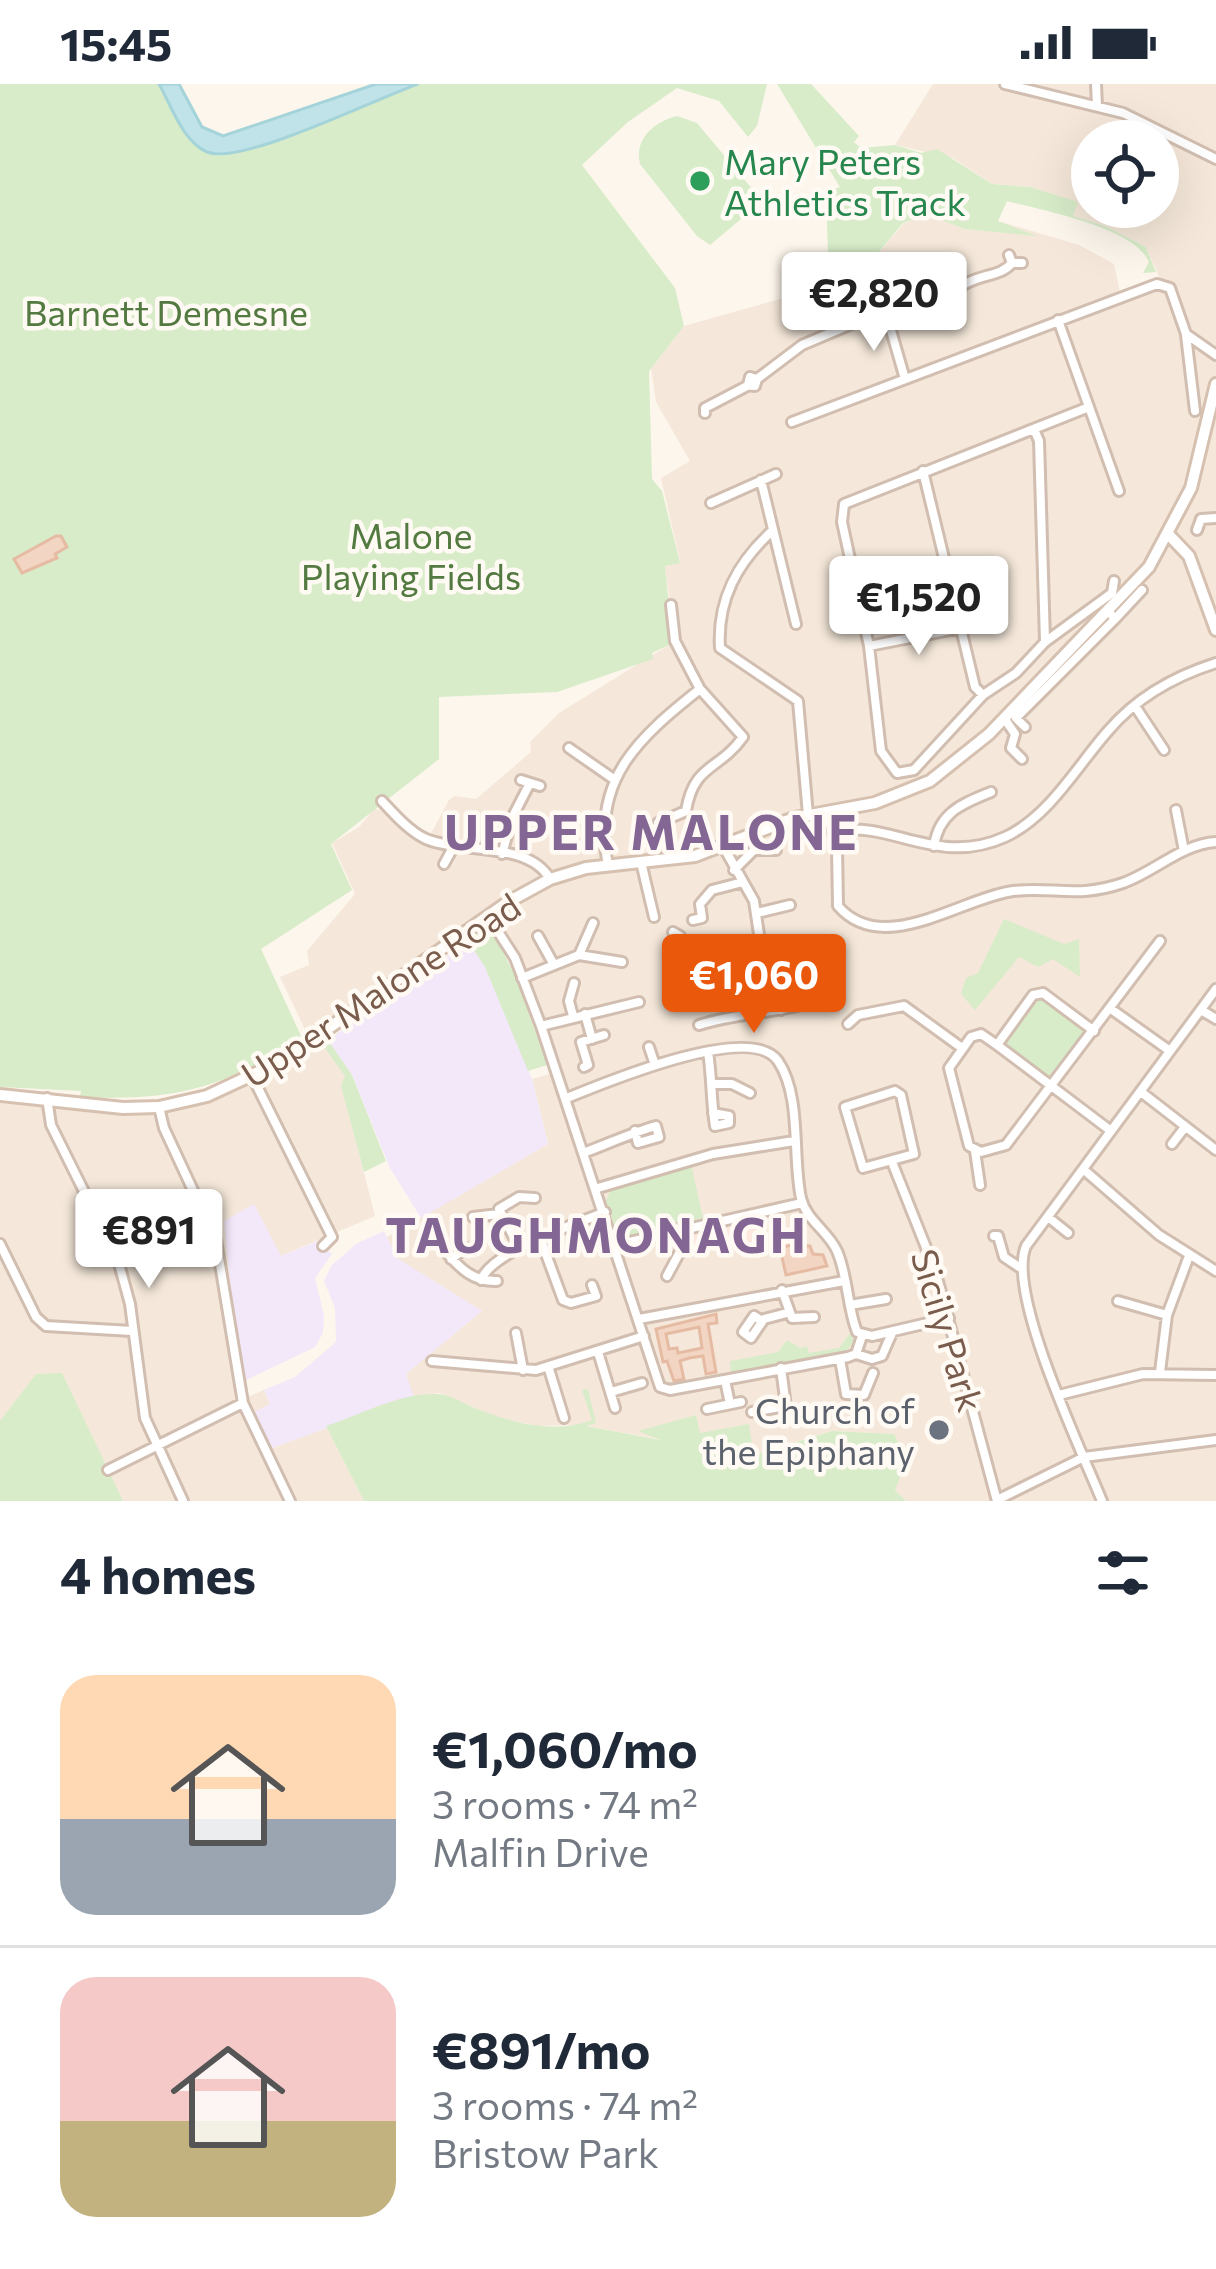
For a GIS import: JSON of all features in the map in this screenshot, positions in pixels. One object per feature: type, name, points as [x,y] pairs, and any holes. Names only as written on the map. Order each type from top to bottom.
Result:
[{"type":"main road","name":"Upper Malone Road","points":[[0,1095],[123,1108],[159,1107],[207,1096],[253,1078],[545,878],[608,865],[682,860],[808,815],[875,803],[930,781],[959,762],[1112,616],[1138,581],[1169,535],[1191,488],[1216,384]]},
{"type":"main road","points":[[1169,535],[1180,542],[1193,563],[1216,630]]},
{"type":"street","points":[[1005,84],[1123,112],[1216,158]]},
{"type":"street","points":[[1096,84],[1096,106]]},
{"type":"street","points":[[705,413],[705,408],[753,382],[802,345],[906,301],[937,264],[962,286],[976,275],[1002,272],[1015,260]]},
{"type":"street","points":[[792,422],[1157,284],[1166,286],[1186,334],[1196,411]]},
{"type":"street","points":[[886,313],[905,379]]},
{"type":"street","points":[[1058,320],[1119,491]]},
{"type":"street","points":[[1186,334],[1216,355]]},
{"type":"street","points":[[1089,406],[852,497],[841,512],[868,646],[880,751],[897,773],[914,770],[983,695],[1112,593],[1114,581]]},
{"type":"street","points":[[1034,428],[1039,441],[1045,642]]},
{"type":"street","points":[[923,471],[976,687],[983,695]]},
{"type":"street","points":[[712,503],[776,474]]},
{"type":"street","points":[[761,480],[796,624]]},
{"type":"street","points":[[1197,530],[1201,519],[1216,518]]},
{"type":"street","points":[[772,531],[735,574],[724,604],[720,648],[798,701],[808,815]]},
{"type":"street","name":"Upper Malone Road","points":[[1024,727],[1016,718],[1142,590]]},
{"type":"street","points":[[658,823],[686,811],[695,779],[741,741],[742,733],[700,689],[675,641],[671,605]]},
{"type":"street","points":[[868,646],[962,628]]},
{"type":"street","points":[[833,832],[867,830],[934,846],[976,846],[1020,828],[1136,706],[1186,673],[1216,663]]},
{"type":"street","points":[[1016,673],[1032,688]]},
{"type":"street","points":[[608,865],[601,826],[615,780],[640,741],[700,689]]},
{"type":"street","points":[[1136,706],[1164,750]]},
{"type":"street","points":[[1004,718],[1015,734],[1011,748],[1022,759]]},
{"type":"street","points":[[569,748],[615,780]]},
{"type":"street","points":[[502,854],[512,818],[530,783]]},
{"type":"street","points":[[934,846],[939,826],[954,808],[991,792]]},
{"type":"street","points":[[382,801],[422,837],[502,854],[545,878]]},
{"type":"street","points":[[1176,810],[1184,851]]},
{"type":"street","points":[[826,812],[833,832],[836,902],[850,918],[873,926],[912,923],[1007,892],[1088,892],[1135,878],[1184,851],[1216,842]]},
{"type":"street","points":[[444,864],[454,844]]},
{"type":"street","points":[[723,846],[757,913],[760,941],[773,962],[781,1010]]},
{"type":"street","points":[[734,870],[754,850],[776,850]]},
{"type":"street","points":[[641,862],[643,888],[654,917]]},
{"type":"street","points":[[693,920],[702,918],[700,904],[712,890],[743,882]]},
{"type":"street","points":[[757,913],[787,907]]},
{"type":"street","points":[[488,916],[542,1026],[658,1382],[665,1390],[856,1354],[872,1359],[882,1356],[892,1333]]},
{"type":"street","points":[[579,956],[592,922]]},
{"type":"street","points":[[673,932],[680,936],[686,954],[703,969],[700,950]]},
{"type":"street","points":[[538,936],[553,964]]},
{"type":"street","points":[[975,1151],[1006,1145],[1160,940]]},
{"type":"street","points":[[686,954],[760,941]]},
{"type":"street","points":[[522,978],[579,956],[622,962]]},
{"type":"street","points":[[773,962],[800,957]]},
{"type":"street","points":[[573,1016],[568,1001],[574,983]]},
{"type":"street","points":[[1102,1501],[1059,1395],[1019,1267],[1026,1246],[1216,988]]},
{"type":"street","points":[[997,1045],[1033,995],[1043,993],[1094,1031]]},
{"type":"street","points":[[542,1026],[639,1002]]},
{"type":"street","points":[[709,1037],[702,1024],[736,1009],[797,1006]]},
{"type":"street","points":[[848,1024],[858,1015],[904,1006],[962,1048]]},
{"type":"street","points":[[1111,1009],[1170,1052]]},
{"type":"street","points":[[1201,1010],[1216,1019]]},
{"type":"street","points":[[585,1014],[592,1039]]},
{"type":"street","points":[[980,1185],[975,1151],[969,1146],[950,1068],[971,1036],[981,1034],[1112,1131]]},
{"type":"street","points":[[584,1066],[588,1065],[581,1042],[604,1035]]},
{"type":"street","points":[[567,1098],[655,1065],[708,1052],[754,1046],[779,1062],[802,1203],[838,1254],[854,1325],[862,1336]]},
{"type":"street","points":[[649,1047],[655,1065]]},
{"type":"street","points":[[708,1052],[713,1113]]},
{"type":"street","points":[[253,1078],[332,1237],[322,1246]]},
{"type":"street","points":[[712,1084],[731,1084],[750,1093]]},
{"type":"street","points":[[895,1091],[901,1095],[915,1149],[912,1157],[892,1162],[867,1169],[860,1166],[845,1111],[848,1104],[895,1091]]},
{"type":"street","points":[[1141,1092],[1216,1150]]},
{"type":"street","points":[[47,1098],[51,1125],[118,1260],[145,1418],[183,1501]]},
{"type":"street","points":[[159,1107],[164,1128],[216,1240],[243,1402],[290,1501]]},
{"type":"street","points":[[1172,1144],[1185,1127]]},
{"type":"street","points":[[586,1152],[635,1131]]},
{"type":"street","points":[[598,1188],[712,1154],[794,1141]]},
{"type":"street","name":"Sicily Park","points":[[892,1162],[949,1318],[996,1501]]},
{"type":"street","points":[[1083,1169],[1189,1256],[1216,1270]]},
{"type":"street","points":[[499,1214],[507,1201],[535,1198]]},
{"type":"street","points":[[616,1245],[802,1203]]},
{"type":"street","points":[[481,1280],[486,1269],[540,1238],[605,1212]]},
{"type":"street","points":[[472,1216],[499,1214]]},
{"type":"street","points":[[499,1214],[520,1250]]},
{"type":"street","points":[[1048,1217],[1068,1233]]},
{"type":"street","points":[[667,1276],[682,1248],[677,1229]]},
{"type":"street","points":[[994,1236],[998,1236],[1004,1257],[1019,1267]]},
{"type":"street","points":[[432,1238],[481,1280],[496,1281]]},
{"type":"street","points":[[540,1238],[563,1300],[571,1303],[596,1296],[592,1285]]},
{"type":"street","points":[[0,1244],[36,1317],[46,1326],[132,1331]]},
{"type":"street","points":[[451,1259],[466,1248]]},
{"type":"street","points":[[1160,1372],[1167,1315],[1189,1256]]},
{"type":"street","points":[[639,1319],[844,1281]]},
{"type":"street","points":[[782,1290],[787,1313]]},
{"type":"street","points":[[850,1305],[886,1299]]},
{"type":"street","points":[[1118,1300],[1167,1315]]},
{"type":"street","points":[[762,1321],[787,1313],[799,1319],[814,1317]]},
{"type":"street","points":[[862,1336],[949,1318]]},
{"type":"street","points":[[516,1333],[523,1370]]},
{"type":"street","points":[[432,1361],[523,1370],[644,1336]]},
{"type":"street","points":[[856,1354],[862,1336]]},
{"type":"street","points":[[598,1352],[615,1408]]},
{"type":"street","points":[[840,1359],[847,1394],[864,1395],[873,1373]]},
{"type":"street","points":[[548,1366],[564,1418]]},
{"type":"street","points":[[756,1409],[786,1406],[781,1369]]},
{"type":"street","points":[[1059,1395],[1160,1372],[1216,1375]]},
{"type":"street","points":[[724,1380],[730,1405]]},
{"type":"street","points":[[611,1392],[642,1383]]},
{"type":"street","points":[[108,1469],[243,1402]]},
{"type":"street","points":[[707,1409],[741,1402]]},
{"type":"street","points":[[996,1501],[1084,1457],[1216,1440]]},
{"type":"shaded area","points":[[933,84],[1216,84],[1216,1501],[906,1501],[895,1490],[893,1434],[832,1431],[732,1462],[664,1440],[581,1425],[538,1426],[498,1418],[440,1393],[414,1397],[405,1374],[482,1311],[396,1258],[387,1237],[548,1144],[532,1079],[556,1072],[522,978],[483,911],[435,953],[318,1037],[346,1076],[342,1086],[375,1216],[281,1256],[240,1383],[247,1397],[264,1390],[270,1404],[273,1448],[326,1426],[364,1501],[0,1501],[0,1103],[112,1114],[184,1102],[230,1088],[309,1038],[280,977],[309,965],[307,951],[355,894],[332,843],[359,827],[374,809],[389,812],[428,839],[449,800],[455,796],[476,799],[531,752],[530,742],[559,713],[675,641],[665,566],[680,562],[661,478],[690,461],[656,402],[651,368],[684,326],[858,277],[904,223],[927,214],[964,229],[1032,235],[998,221],[1079,245],[1114,264],[1121,297],[1162,283],[1146,247],[1109,228],[1179,228],[1179,120],[1071,120],[1071,201],[1030,187],[992,184],[953,158],[895,145]]},
{"type":"shaded area","points":[[468,941],[485,967],[532,1079],[548,1144],[421,1218],[390,1168],[352,1075],[328,1040]]},
{"type":"shaded area","points":[[254,1204],[281,1256],[318,1241],[332,1254],[315,1278],[324,1316],[323,1333],[315,1347],[240,1383],[224,1221]]},
{"type":"shaded area","points":[[754,1217],[758,1239],[689,1253],[683,1232]]},
{"type":"shaded area","points":[[384,1231],[397,1258],[482,1311],[406,1374],[414,1397],[272,1448],[254,1412],[270,1404],[264,1390],[295,1377],[336,1342],[335,1308],[324,1281],[331,1266],[356,1244]]},
{"type":"green space","points":[[0,84],[159,84],[192,142],[260,146],[418,84],[767,84],[757,126],[748,137],[719,101],[677,88],[628,122],[582,165],[675,288],[684,326],[649,371],[652,479],[662,491],[680,563],[665,566],[673,643],[652,653],[653,659],[557,692],[439,697],[439,759],[331,844],[352,890],[261,949],[302,1038],[221,1080],[171,1094],[80,1097],[81,1091],[0,1087]]},
{"type":"green space","points":[[777,84],[811,84],[859,136],[854,142],[861,148],[895,145],[921,153],[937,149],[992,184],[1030,187],[1071,200],[1071,217],[1007,201],[998,221],[1037,236],[964,229],[927,214],[903,223],[858,277],[829,284],[826,192],[840,187]]},
{"type":"green space","name":"Mary Peters Athletics Track","points":[[677,116],[697,123],[758,196],[759,204],[710,245],[697,236],[640,164],[643,139]]},
{"type":"green space","points":[[1101,228],[1109,228],[1146,247],[1156,272],[1143,273],[1149,262],[1140,250]]},
{"type":"green space","points":[[1004,919],[1064,944],[1079,939],[1080,977],[1053,959],[1038,967],[1019,957],[975,1010],[961,994],[966,978],[978,973]]},
{"type":"green space","points":[[481,931],[492,931],[516,977],[547,1065],[528,1071],[485,967],[468,941]]},
{"type":"green space","points":[[1039,997],[1087,1032],[1051,1080],[1004,1045]]},
{"type":"green space","points":[[328,1040],[352,1075],[386,1161],[364,1172],[341,1086],[345,1076],[322,1044]]},
{"type":"green space","points":[[691,1164],[703,1218],[619,1238],[606,1201],[611,1189]]},
{"type":"green space","points":[[851,1332],[854,1342],[844,1353],[731,1373],[730,1361],[778,1352],[787,1340],[800,1348],[807,1346],[809,1353],[839,1348]]},
{"type":"green space","points":[[62,1373],[123,1501],[0,1501],[0,1421],[36,1374]]},
{"type":"green space","points":[[588,1389],[596,1423],[586,1426],[661,1440],[638,1431],[696,1415],[700,1433],[749,1424],[753,1452],[732,1460],[708,1453],[732,1462],[832,1431],[894,1434],[907,1460],[895,1490],[906,1501],[364,1501],[326,1426],[424,1394],[450,1397],[516,1422],[578,1424],[592,1420],[582,1390]]},
{"type":"water","points":[[159,84],[179,84],[202,127],[223,136],[376,84],[418,84],[278,140],[224,154],[207,152],[191,140]]},
{"type":"building","points":[[56,536],[67,547],[55,554],[57,558],[22,573],[14,559]]},
{"type":"building","points":[[810,1246],[813,1254],[823,1255],[827,1266],[786,1275],[780,1248]]},
{"type":"building","points":[[716,1314],[717,1323],[708,1324],[716,1372],[706,1374],[703,1356],[689,1358],[680,1361],[684,1379],[674,1381],[667,1361],[663,1362],[656,1329]],"holes":[[[699,1327],[702,1348],[678,1353],[677,1348],[669,1349],[666,1334]]]},
{"type":"place","name":"Mary Peters Athletics Track","points":[[700,181]]},
{"type":"place","name":"Church of the Epiphany","points":[[939,1430]]},
{"type":"district","name":"UPPER MALONE","points":[[652,830]]},
{"type":"district","name":"TAUGHMONAGH","points":[[597,1233]]},
{"type":"park label","name":"Barnett Demesne","points":[[166,311]]},
{"type":"park label","name":"Malone Playing Fields","points":[[411,554]]}]
